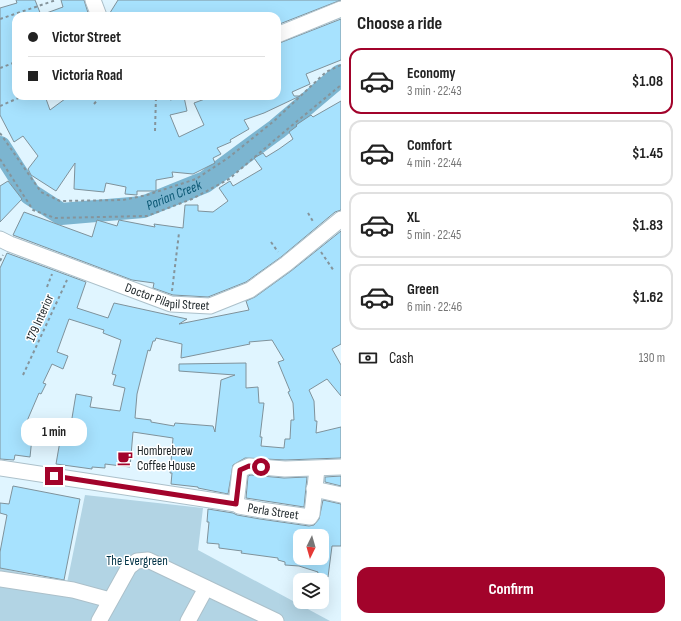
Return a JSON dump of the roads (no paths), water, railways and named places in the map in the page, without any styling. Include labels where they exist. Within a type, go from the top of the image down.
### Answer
[{"type":"street","points":[[93,0],[98,12]]},
{"type":"street","points":[[281,33],[341,9]]},
{"type":"street","name":"Doctor Pilapil Street","points":[[0,239],[72,268],[171,304],[210,306],[250,290],[341,219]]},
{"type":"street","points":[[0,468],[236,504],[240,470],[249,466],[285,469],[341,468]]},
{"type":"street","name":"Perla Street","points":[[236,504],[239,506],[261,510],[310,517],[312,514],[317,469]]},
{"type":"street","points":[[314,489],[341,495]]},
{"type":"street","points":[[98,621],[129,567],[137,561],[143,560],[148,560],[276,621]]},
{"type":"street","points":[[0,579],[73,590],[110,600]]},
{"type":"street","points":[[188,621],[206,588]]},
{"type":"waterway","name":"Parian Creek","points":[[0,147],[30,194],[61,214],[143,207],[205,182],[277,129],[341,75]]},
{"type":"place","name":"Hombrebrew Coffee House","points":[[125,458]]},
{"type":"park label","name":"The Evergreen","points":[[137,561]]}]
